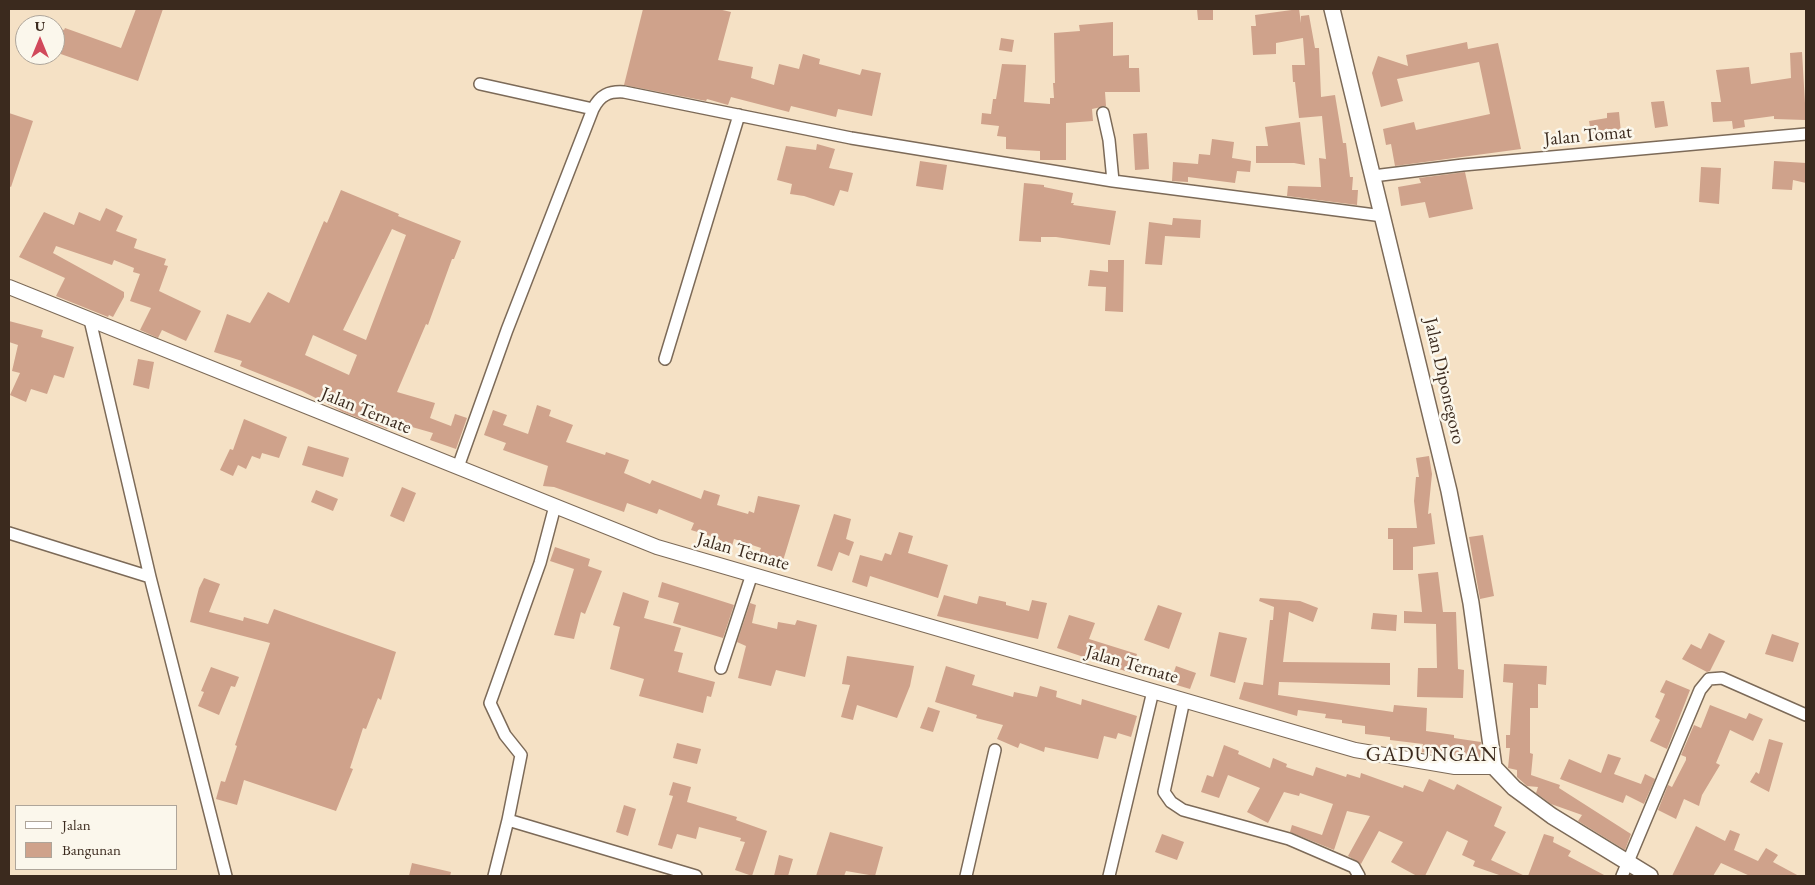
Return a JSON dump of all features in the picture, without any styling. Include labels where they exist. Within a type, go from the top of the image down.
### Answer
[{"type":"main road","name":"Jalan Diponegoro","points":[[1332,9],[1383,216],[1456,528],[1471,603],[1494,767]]},
{"type":"main road","points":[[1494,767],[1514,788],[1625,870],[1650,876]]},
{"type":"street","points":[[480,84],[593,109]]},
{"type":"street","points":[[458,467],[507,330],[593,109],[605,94],[617,92],[851,138],[1113,181],[1383,216]]},
{"type":"street","points":[[1103,113],[1109,140],[1113,181]]},
{"type":"street","points":[[665,358],[738,115]]},
{"type":"street","name":"Jalan Tomat","points":[[1373,176],[1463,165],[1806,134]]},
{"type":"street","name":"Jalan Ternate","points":[[9,287],[657,547],[1356,750],[1455,767],[1494,767]]},
{"type":"street","points":[[90,320],[150,577],[226,876]]},
{"type":"street","points":[[494,876],[522,756],[506,735],[490,703],[540,563],[555,506]]},
{"type":"street","points":[[9,533],[150,577]]},
{"type":"street","points":[[721,668],[752,574]]},
{"type":"street","points":[[1625,870],[1700,690],[1709,679],[1722,678],[1806,715]]},
{"type":"street","points":[[1109,876],[1152,691]]},
{"type":"street","points":[[1184,700],[1164,792],[1171,802],[1183,810],[1289,839],[1318,850],[1354,867],[1359,876]]},
{"type":"street","points":[[966,876],[995,750]]},
{"type":"street","points":[[508,820],[696,876]]},
{"type":"building","points":[[136,9],[163,9],[138,81],[65,55],[65,28],[121,48]]},
{"type":"building","points":[[643,9],[718,9],[731,12],[718,60],[753,67],[751,78],[774,85],[779,64],[799,69],[803,54],[820,59],[819,64],[860,75],[862,69],[881,73],[872,116],[838,109],[836,117],[791,106],[789,112],[731,97],[728,105],[707,99],[706,101],[624,85]]},
{"type":"building","points":[[1197,9],[1213,9],[1213,20],[1198,20]]},
{"type":"building","points":[[1299,9],[1301,23],[1301,16],[1309,15],[1315,48],[1319,48],[1321,97],[1335,95],[1343,143],[1346,143],[1350,177],[1353,177],[1352,190],[1358,190],[1357,205],[1287,196],[1288,186],[1321,187],[1319,158],[1326,159],[1322,116],[1299,118],[1292,65],[1305,65],[1303,38],[1276,43],[1276,54],[1253,55],[1251,26],[1256,26],[1255,15]]},
{"type":"building","points":[[1113,22],[1113,56],[1129,55],[1129,68],[1139,68],[1140,92],[1105,92],[1106,106],[1092,109],[1093,121],[1066,123],[1066,160],[1040,160],[1040,151],[1006,149],[1006,137],[997,136],[999,126],[981,124],[982,113],[991,114],[993,99],[996,99],[1002,64],[1026,65],[1024,102],[1050,104],[1050,98],[1054,98],[1053,83],[1055,83],[1054,33],[1080,31],[1079,25]]},
{"type":"building","points":[[1001,38],[1014,40],[1012,52],[999,50]]},
{"type":"building","points":[[1467,42],[1468,49],[1498,43],[1521,149],[1395,166],[1391,144],[1386,145],[1383,129],[1414,122],[1416,130],[1490,114],[1479,62],[1397,79],[1403,101],[1381,107],[1372,73],[1378,56],[1408,66],[1406,55]]},
{"type":"building","points":[[1802,52],[1806,120],[1774,119],[1774,116],[1744,120],[1745,127],[1733,129],[1732,121],[1713,122],[1711,102],[1721,102],[1716,70],[1749,67],[1751,84],[1791,78],[1790,53]]},
{"type":"building","points":[[1664,101],[1668,126],[1655,128],[1651,102]]},
{"type":"building","points":[[1619,112],[1621,133],[1592,139],[1589,121],[1607,118],[1607,113]]},
{"type":"building","points":[[9,113],[33,121],[11,187],[9,186]]},
{"type":"building","points":[[1300,122],[1305,165],[1294,163],[1256,163],[1256,146],[1268,146],[1265,127]]},
{"type":"building","points":[[1147,133],[1149,169],[1135,170],[1133,134]]},
{"type":"building","points":[[1212,139],[1234,142],[1232,158],[1251,161],[1250,172],[1237,171],[1235,183],[1188,177],[1188,182],[1172,181],[1173,162],[1198,164],[1199,154],[1210,155]]},
{"type":"building","points":[[817,144],[835,149],[829,168],[853,173],[848,192],[840,190],[834,206],[804,196],[790,194],[792,184],[777,180],[786,146],[816,150]]},
{"type":"building","points":[[920,161],[947,165],[943,190],[916,186]]},
{"type":"building","points":[[1774,161],[1806,163],[1806,183],[1793,180],[1792,190],[1772,189]]},
{"type":"building","points":[[1701,167],[1721,168],[1719,204],[1699,202]]},
{"type":"building","points":[[1465,172],[1473,209],[1429,218],[1425,202],[1401,206],[1398,187],[1421,183],[1419,178]]},
{"type":"building","points":[[1024,183],[1044,185],[1044,187],[1073,193],[1071,203],[1074,203],[1073,205],[1116,211],[1110,245],[1056,237],[1041,237],[1041,242],[1019,241]]},
{"type":"building","points":[[341,190],[399,214],[398,216],[461,241],[454,259],[452,259],[428,325],[426,324],[397,392],[435,403],[430,418],[451,426],[455,414],[467,418],[456,449],[430,440],[433,433],[391,421],[387,429],[343,412],[302,391],[240,366],[242,361],[214,352],[227,314],[250,323],[268,292],[289,303],[324,221],[327,223]],"holes":[[[392,229],[406,235],[366,340],[343,330]],[[313,335],[357,355],[349,375],[305,355]]]},
{"type":"building","points":[[106,208],[123,216],[116,231],[137,239],[134,248],[166,259],[164,265],[168,266],[159,291],[201,311],[186,341],[162,330],[158,338],[140,330],[151,308],[130,301],[140,274],[133,272],[134,268],[114,260],[112,265],[56,246],[53,253],[124,292],[124,297],[113,317],[109,315],[108,317],[56,296],[65,278],[19,257],[44,212],[74,225],[79,212],[100,221]]},
{"type":"building","points":[[1173,218],[1201,220],[1200,238],[1165,236],[1162,265],[1145,264],[1149,222],[1172,225]]},
{"type":"building","points":[[1108,260],[1124,260],[1123,312],[1105,311],[1106,287],[1088,286],[1090,270],[1108,272]]},
{"type":"building","points":[[9,321],[43,330],[41,337],[74,347],[64,378],[54,375],[47,394],[31,389],[26,402],[10,395],[20,373],[12,371],[18,345],[9,342]]},
{"type":"building","points":[[138,359],[154,362],[149,389],[133,385]]},
{"type":"building","points":[[537,405],[551,410],[549,416],[573,425],[566,442],[605,455],[606,452],[629,460],[624,473],[650,484],[652,480],[701,499],[704,490],[720,495],[717,505],[748,514],[749,511],[754,513],[758,496],[800,505],[782,564],[758,555],[761,548],[734,539],[732,546],[719,542],[720,539],[691,530],[694,523],[659,509],[657,514],[627,503],[624,512],[554,487],[543,486],[548,466],[503,450],[506,443],[484,435],[493,410],[507,415],[503,425],[528,434]]},
{"type":"building","points":[[244,419],[287,437],[279,458],[262,453],[260,459],[252,456],[246,469],[238,465],[233,476],[220,470],[230,449],[233,450]]},
{"type":"building","points":[[308,446],[349,458],[343,477],[302,465]]},
{"type":"building","points":[[1429,456],[1432,474],[1428,514],[1431,513],[1435,544],[1413,547],[1413,570],[1393,570],[1393,539],[1388,539],[1388,528],[1417,528],[1414,501],[1416,477],[1419,477],[1416,458]]},
{"type":"building","points":[[402,487],[416,493],[404,522],[390,516]]},
{"type":"building","points":[[316,490],[338,499],[333,511],[311,502]]},
{"type":"building","points":[[834,514],[851,519],[846,539],[854,542],[849,556],[839,552],[832,571],[817,566]]},
{"type":"building","points":[[899,532],[913,536],[908,553],[948,565],[938,598],[870,576],[867,587],[852,582],[860,555],[882,561],[885,553],[891,555]]},
{"type":"building","points":[[1483,535],[1494,596],[1480,599],[1469,537]]},
{"type":"building","points":[[555,547],[590,559],[588,566],[602,571],[585,614],[581,612],[574,639],[554,635],[574,569],[550,561]]},
{"type":"building","points":[[1438,572],[1443,612],[1456,612],[1458,669],[1464,670],[1463,698],[1417,697],[1418,668],[1437,668],[1436,624],[1404,623],[1404,611],[1422,612],[1418,574]]},
{"type":"building","points":[[204,578],[220,584],[209,612],[243,621],[244,617],[268,624],[274,609],[396,652],[381,700],[378,698],[366,729],[363,728],[350,768],[353,769],[336,811],[244,780],[237,805],[216,799],[221,781],[225,782],[237,746],[235,745],[270,643],[190,622],[199,588]]},
{"type":"building","points":[[662,582],[734,605],[723,638],[673,623],[679,603],[658,597]]},
{"type":"building","points":[[623,592],[649,601],[644,618],[681,628],[674,651],[683,653],[678,672],[715,682],[711,697],[707,696],[703,713],[639,696],[644,679],[610,669],[620,627],[613,625]]},
{"type":"building","points":[[944,595],[977,604],[979,596],[1006,602],[1006,605],[1029,611],[1032,600],[1047,603],[1038,639],[937,616]]},
{"type":"building","points":[[1260,598],[1300,601],[1318,608],[1313,622],[1289,612],[1283,662],[1390,663],[1390,685],[1279,682],[1278,695],[1393,712],[1394,705],[1427,708],[1426,731],[1454,735],[1454,738],[1481,742],[1480,758],[1422,752],[1423,744],[1390,740],[1390,737],[1365,734],[1365,726],[1342,723],[1342,720],[1325,718],[1326,714],[1298,710],[1297,716],[1239,699],[1244,682],[1263,685],[1270,620],[1273,620],[1274,607],[1259,601]]},
{"type":"building","points":[[750,603],[756,605],[752,623],[777,629],[778,622],[795,625],[797,620],[817,625],[805,677],[776,670],[771,686],[738,678],[746,646],[737,642]]},
{"type":"building","points":[[1158,605],[1182,613],[1169,649],[1144,640]]},
{"type":"building","points":[[1373,613],[1397,615],[1396,631],[1371,629]]},
{"type":"building","points":[[1069,615],[1095,623],[1089,639],[1137,654],[1131,673],[1057,648]]},
{"type":"building","points":[[1219,632],[1247,638],[1235,683],[1210,676]]},
{"type":"building","points":[[1709,633],[1725,641],[1710,671],[1707,672],[1682,659],[1691,644],[1701,649]]},
{"type":"building","points":[[1772,634],[1799,643],[1793,662],[1765,654]]},
{"type":"building","points":[[847,656],[914,666],[910,686],[897,718],[857,705],[853,720],[841,717],[850,685],[842,684]]},
{"type":"building","points":[[1504,664],[1547,666],[1546,685],[1538,684],[1538,708],[1530,708],[1530,753],[1533,754],[1531,775],[1560,785],[1559,788],[1631,834],[1625,850],[1578,821],[1582,815],[1551,804],[1536,793],[1538,787],[1527,786],[1517,777],[1517,770],[1508,768],[1510,748],[1506,748],[1506,735],[1510,735],[1513,683],[1503,682]]},
{"type":"building","points":[[946,666],[975,675],[972,685],[1013,697],[1014,692],[1037,697],[1040,686],[1057,691],[1056,697],[1081,705],[1082,699],[1137,716],[1131,737],[1118,733],[1116,739],[1104,736],[1098,759],[1045,747],[1044,752],[1020,743],[1018,748],[997,739],[1003,725],[976,718],[977,715],[935,702]]},
{"type":"building","points":[[1176,666],[1196,673],[1190,689],[1170,683]]},
{"type":"building","points":[[211,667],[239,677],[235,687],[231,686],[219,715],[198,706],[204,692],[201,691]]},
{"type":"building","points":[[1666,680],[1690,690],[1667,749],[1650,741],[1660,720],[1655,717],[1665,694],[1660,692]]},
{"type":"building","points":[[1710,705],[1746,719],[1749,713],[1763,719],[1753,741],[1730,730],[1716,763],[1720,765],[1702,795],[1699,806],[1684,799],[1676,819],[1658,810],[1668,785],[1672,787],[1686,760],[1686,757],[1681,755],[1694,725],[1701,728]]},
{"type":"building","points":[[928,707],[940,711],[933,732],[920,728]]},
{"type":"building","points":[[1769,739],[1783,743],[1769,792],[1750,782],[1756,772],[1759,774]]},
{"type":"building","points":[[677,743],[701,749],[697,764],[673,758]]},
{"type":"building","points":[[1224,745],[1239,751],[1238,754],[1270,768],[1273,758],[1287,764],[1286,767],[1313,776],[1316,767],[1346,777],[1347,774],[1360,778],[1361,773],[1403,788],[1404,785],[1423,792],[1429,779],[1454,790],[1457,784],[1502,807],[1494,826],[1506,832],[1491,860],[1525,876],[1502,876],[1473,866],[1475,861],[1462,855],[1468,841],[1447,831],[1425,876],[1417,876],[1391,862],[1403,842],[1379,831],[1361,864],[1348,856],[1370,816],[1347,811],[1334,850],[1290,832],[1292,825],[1322,835],[1333,804],[1300,793],[1299,796],[1284,792],[1268,823],[1247,812],[1260,788],[1228,775],[1219,798],[1201,792],[1207,775],[1213,777]]},
{"type":"building","points":[[1608,754],[1621,758],[1614,774],[1641,784],[1645,774],[1655,779],[1644,804],[1626,795],[1623,803],[1560,779],[1569,759],[1601,773]]},
{"type":"building","points":[[673,782],[691,787],[687,802],[737,817],[736,820],[767,831],[752,876],[735,870],[745,842],[740,841],[741,838],[699,827],[696,839],[677,834],[672,849],[658,845],[673,796],[669,795]]},
{"type":"building","points":[[624,805],[636,809],[628,836],[616,832]]},
{"type":"building","points":[[1696,826],[1725,841],[1730,830],[1740,834],[1734,850],[1758,861],[1766,848],[1778,855],[1773,862],[1799,876],[1750,876],[1721,863],[1713,876],[1672,876]]},
{"type":"building","points":[[830,832],[883,847],[875,876],[846,871],[844,876],[816,876]]},
{"type":"building","points":[[1162,834],[1184,842],[1177,860],[1155,852]]},
{"type":"building","points":[[1544,834],[1554,837],[1553,842],[1571,851],[1568,856],[1606,876],[1528,876]]},
{"type":"building","points":[[779,855],[793,859],[788,876],[774,876]]},
{"type":"building","points":[[412,863],[451,872],[450,876],[409,876]]},
{"type":"district","name":"GADUNGAN","points":[[1432,755]]}]
